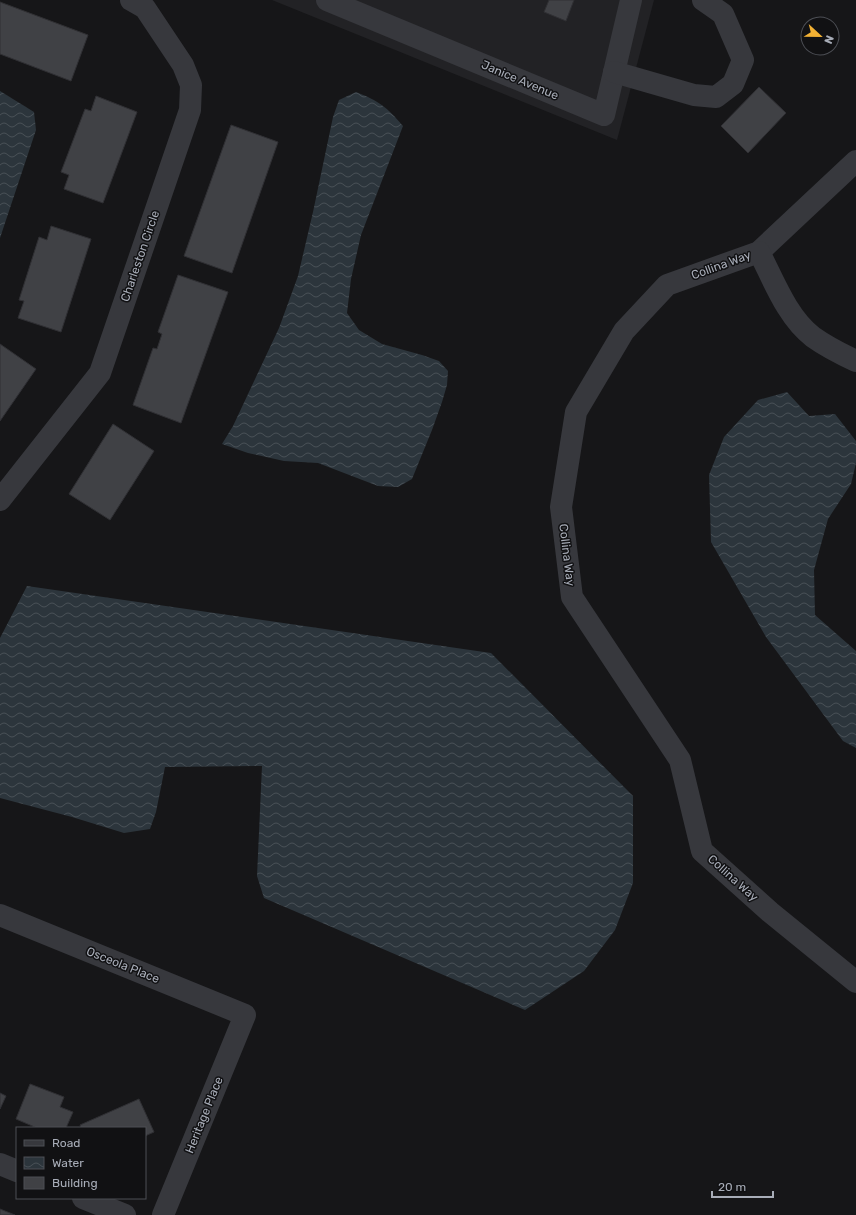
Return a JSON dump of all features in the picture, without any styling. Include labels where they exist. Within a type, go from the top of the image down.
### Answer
[{"type":"street","name":"Charleston Circle","points":[[0,500],[100,373],[190,110],[191,85],[183,65],[145,8],[131,0]]},
{"type":"street","name":"Janice Avenue","points":[[327,0],[604,115],[631,0]]},
{"type":"street","points":[[614,72],[694,95],[716,98],[733,84],[743,60],[723,14],[703,0]]},
{"type":"street","name":"Collina Way","points":[[856,161],[760,252],[666,285],[624,331],[576,412],[561,507],[572,597],[680,760],[702,851],[770,912],[856,982]]},
{"type":"street","points":[[760,252],[780,295],[795,317],[812,336],[833,350],[856,361]]},
{"type":"street","name":"Osceola Place","points":[[0,915],[245,1015]]},
{"type":"street","name":"Heritage Place","points":[[163,1215],[245,1015]]},
{"type":"street","points":[[0,1164],[16,1171]]},
{"type":"street","points":[[85,1199],[125,1215]]},
{"type":"shaded area","points":[[272,0],[654,0],[617,140]]},
{"type":"water","points":[[0,91],[34,112],[36,130],[0,238]]},
{"type":"water","points":[[356,92],[371,98],[382,105],[403,126],[361,235],[351,279],[347,313],[359,330],[382,344],[439,361],[448,371],[447,385],[442,402],[412,479],[398,487],[378,486],[318,463],[284,461],[248,453],[222,444],[233,426],[279,328],[298,276],[333,117],[339,100]]},
{"type":"water","points":[[787,392],[809,416],[835,414],[856,441],[856,463],[851,484],[828,519],[814,570],[815,615],[856,651],[856,748],[843,741],[766,637],[711,542],[709,475],[724,437],[758,400]]},
{"type":"water","points":[[27,586],[491,653],[633,796],[633,883],[615,930],[584,971],[525,1010],[264,898],[257,876],[262,766],[165,767],[156,812],[150,829],[124,833],[72,817],[0,798],[0,638]]},
{"type":"building","points":[[549,0],[574,0],[566,21],[544,12]]},
{"type":"building","points":[[0,2],[88,35],[71,81],[0,54]]},
{"type":"building","points":[[759,87],[786,113],[748,153],[721,126]]},
{"type":"building","points":[[96,96],[137,112],[103,203],[64,189],[69,175],[61,172],[85,109],[91,111]]},
{"type":"building","points":[[231,125],[278,142],[232,273],[184,256]]},
{"type":"building","points":[[51,226],[91,239],[61,332],[18,318],[24,301],[19,300],[39,237],[47,240]]},
{"type":"building","points":[[178,275],[228,292],[181,423],[133,405],[153,348],[157,349],[162,334],[158,332]]},
{"type":"building","points":[[0,344],[36,369],[0,421]]},
{"type":"building","points":[[113,424],[154,451],[110,520],[69,494]]},
{"type":"building","points":[[30,1084],[64,1097],[60,1107],[73,1112],[66,1127],[35,1127],[16,1119]]},
{"type":"building","points":[[0,1093],[6,1096],[0,1109]]},
{"type":"building","points":[[139,1099],[154,1132],[146,1136],[146,1127],[81,1127],[80,1125]]},
{"type":"building","points":[[0,1209],[15,1215],[0,1215]]}]
